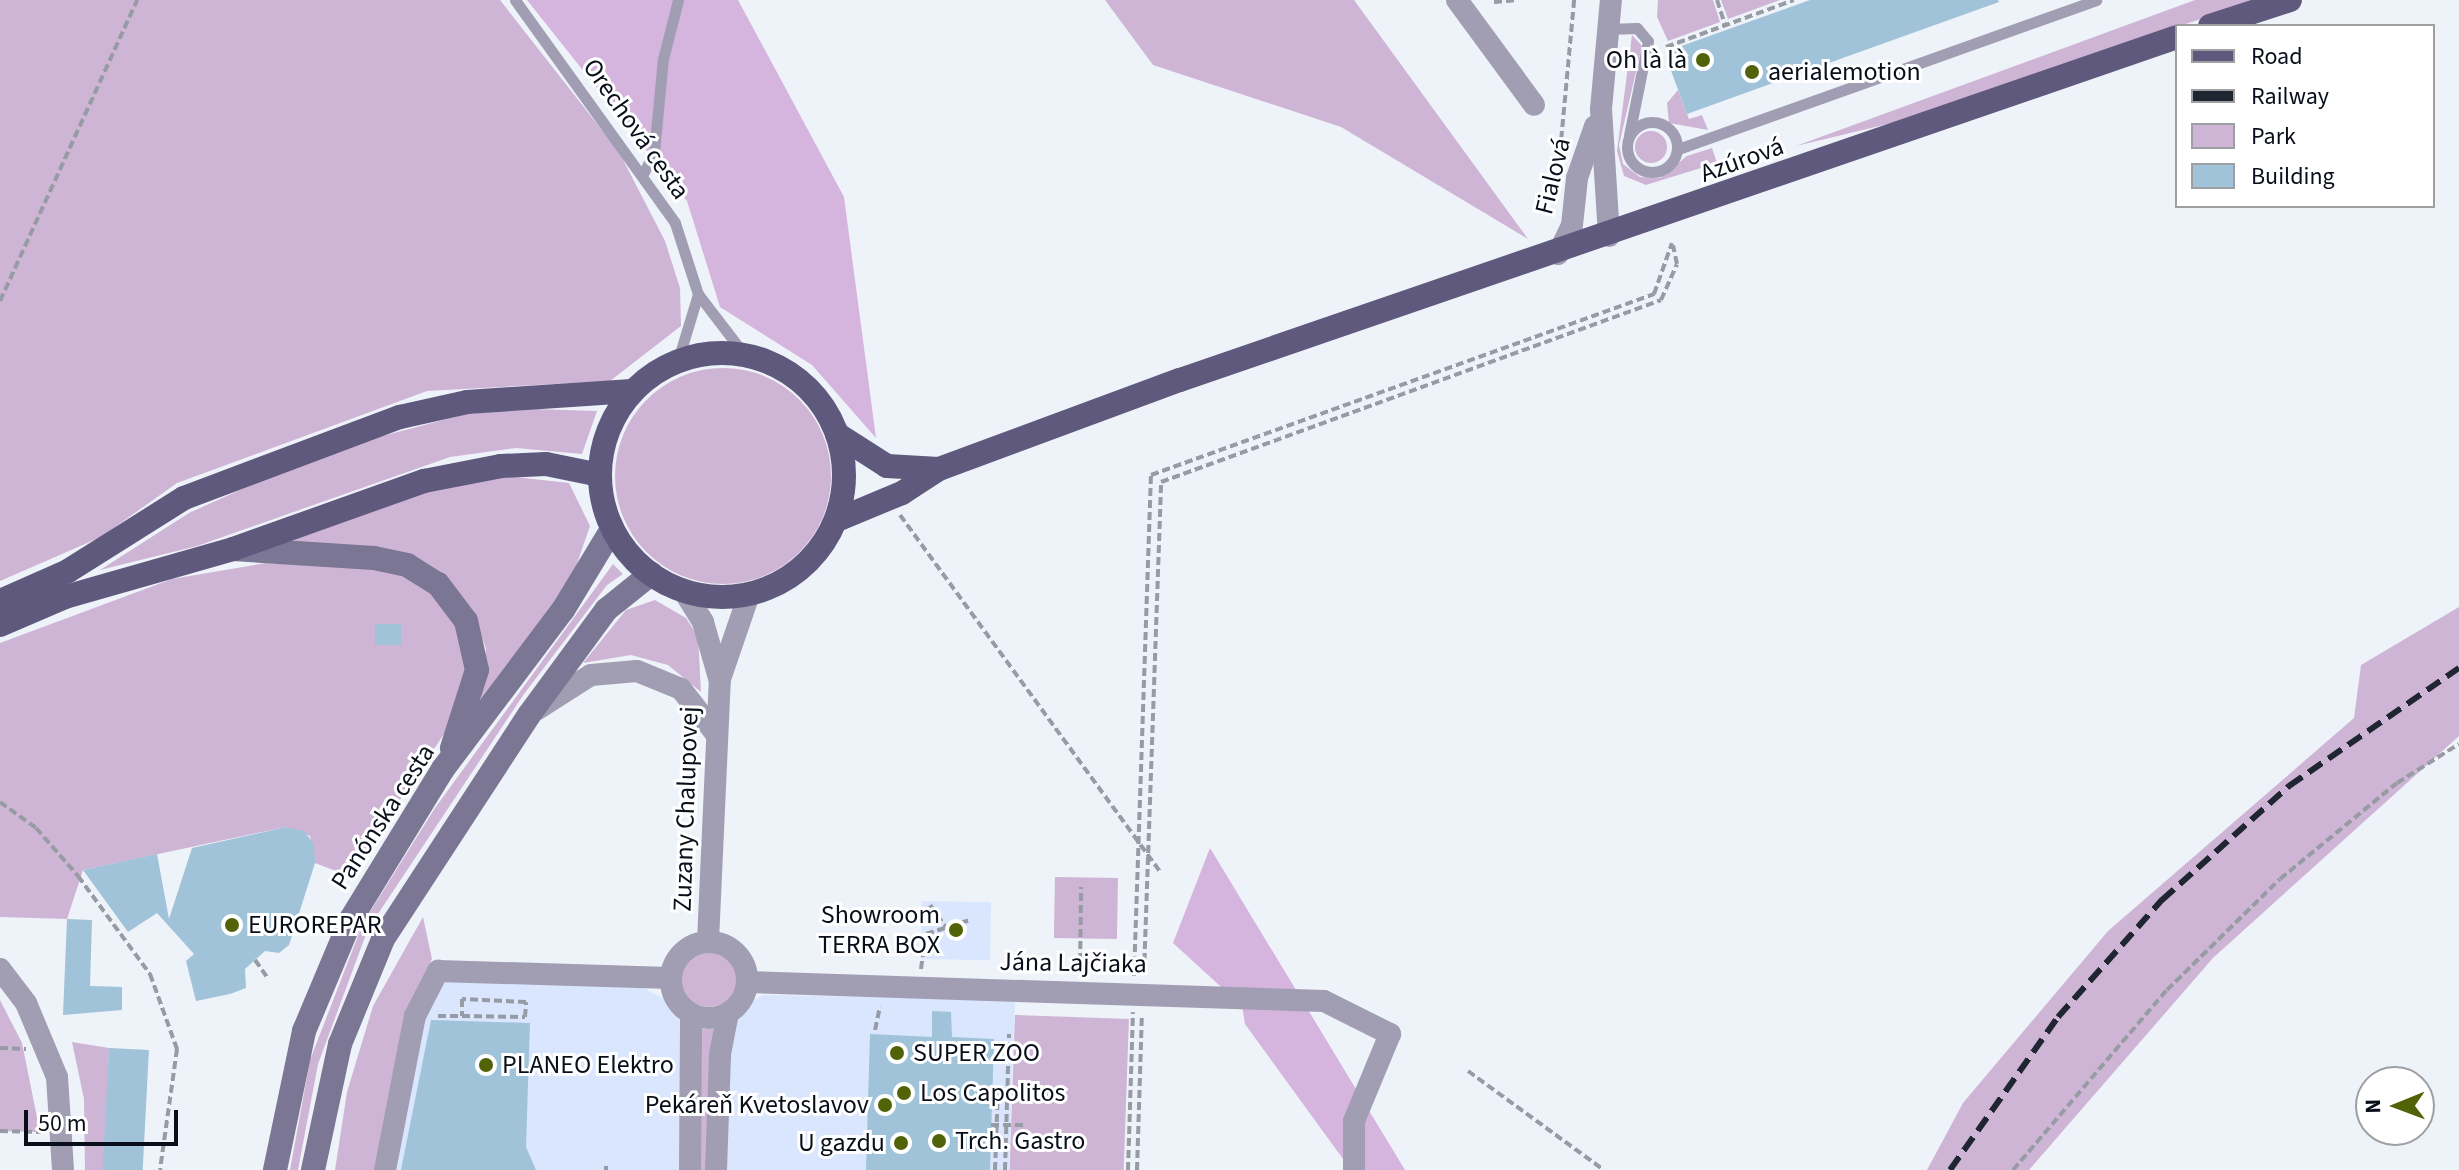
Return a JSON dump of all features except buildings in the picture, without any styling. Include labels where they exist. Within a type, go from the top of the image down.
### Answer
[{"type":"main road","points":[[2216,24],[2290,0]]},
{"type":"main road","name":"Azúrová","points":[[939,469],[2175,38]]},
{"type":"main road","points":[[837,434],[844,478],[837,520],[804,568],[748,597],[685,593],[651,574],[612,529],[600,475],[606,437],[632,391],[678,360],[744,354],[800,380],[837,434],[887,466],[939,469]]},
{"type":"main road","points":[[0,601],[68,571],[173,504],[222,482],[430,408],[632,391]]},
{"type":"main road","points":[[0,625],[65,597],[233,549],[462,472],[546,464],[600,475]]},
{"type":"main road","points":[[837,520],[889,499],[939,469]]},
{"type":"main road","name":"Panónska cesta","points":[[275,1170],[295,1059],[325,974],[380,865],[443,769],[563,610],[612,529]]},
{"type":"main road","points":[[233,549],[390,561],[423,572],[450,596],[466,621],[477,670],[443,769]]},
{"type":"main road","points":[[313,1170],[334,1066],[373,959],[529,715],[606,610],[651,574]]},
{"type":"street","points":[[1457,0],[1534,105]]},
{"type":"street","name":"Fialová","points":[[1609,236],[1601,109],[1611,0]]},
{"type":"street","name":"Fialová","points":[[1558,254],[1572,225],[1577,178],[1601,109]]},
{"type":"street","points":[[685,593],[703,622],[720,679]]},
{"type":"street","points":[[720,679],[748,597]]},
{"type":"street","points":[[529,715],[591,675],[637,671],[681,689],[717,735]]},
{"type":"street","name":"Zuzany Chalupovej","points":[[708,941],[720,679]]},
{"type":"street","name":"Zuzany Chalupovej","points":[[670,978],[686,949],[708,941],[741,957],[747,982]]},
{"type":"street","points":[[0,969],[26,1003],[57,1077],[63,1170]]},
{"type":"street","points":[[385,1170],[415,1016],[438,971],[670,978],[676,999],[691,1014],[690,1170]]},
{"type":"street","points":[[716,1170],[720,1054],[728,1013],[747,982]]},
{"type":"street","name":"Jána Lajčiaka","points":[[747,982],[1324,1001],[1390,1034],[1354,1121],[1354,1170]]},
{"type":"street","points":[[691,1014],[728,1013]]},
{"type":"lane","name":"Orechová cesta","points":[[515,0],[644,172],[675,223],[698,294],[744,354]]},
{"type":"lane","points":[[644,172],[654,152],[663,59],[678,0]]},
{"type":"lane","points":[[1608,29],[1637,28],[1648,41],[1629,137],[1629,156],[1649,172],[1667,168],[1678,149],[2096,0]]},
{"type":"lane","points":[[1629,137],[1640,125],[1655,122],[1670,129],[1678,149]]},
{"type":"lane","points":[[678,360],[698,294]]},
{"type":"path","points":[[0,301],[137,0]]},
{"type":"path","points":[[1494,2],[1518,0]]},
{"type":"path","points":[[1558,178],[1574,0]]},
{"type":"path","points":[[1717,0],[1725,24]]},
{"type":"path","points":[[1666,47],[1794,0]]},
{"type":"path","points":[[1128,1170],[1138,993],[1149,857],[1161,482],[1661,300],[1677,264],[1672,243],[1654,294],[1151,475],[1139,843],[1138,993],[1137,1170]]},
{"type":"path","points":[[889,499],[935,567],[1162,874]]},
{"type":"path","points":[[2013,1170],[2167,990],[2280,879],[2397,783],[2459,744]]},
{"type":"path","points":[[0,802],[36,828],[78,876],[150,974],[177,1049],[160,1170]]},
{"type":"path","points":[[1080,991],[1081,887]]},
{"type":"path","points":[[930,905],[955,940]]},
{"type":"path","points":[[921,959],[926,934],[970,920]]},
{"type":"path","points":[[255,960],[267,977]]},
{"type":"path","points":[[415,1016],[525,1017],[526,1002],[462,999],[462,1016]]},
{"type":"path","points":[[1005,1170],[1009,1034]]},
{"type":"path","points":[[24,1037],[33,1062]]},
{"type":"path","points":[[0,1048],[29,1050]]},
{"type":"path","points":[[1468,1071],[1604,1170]]},
{"type":"path","points":[[995,1170],[994,1125],[998,1089],[1007,1090]]},
{"type":"path","points":[[0,1131],[47,1133],[45,1117]]},
{"type":"path","points":[[994,1125],[1026,1125]]},
{"type":"shaded area","points":[[527,0],[738,0],[844,197],[876,438],[812,365],[720,307],[687,201]]},
{"type":"shaded area","points":[[1210,848],[1405,1170],[1351,1170],[1245,1024],[1242,1006],[1173,943]]},
{"type":"shaded area","name":"Showroom TERRA BOX","points":[[922,901],[991,902],[990,960],[921,959]]},
{"type":"shaded area","points":[[429,978],[643,988],[711,1023],[763,995],[1015,1000],[1009,1170],[389,1170]]},
{"type":"green space","points":[[0,0],[500,0],[619,152],[665,241],[680,288],[681,326],[610,381],[427,391],[177,483],[101,537],[0,581]]},
{"type":"green space","points":[[1105,0],[1354,0],[1528,239],[1341,127],[1153,65]]},
{"type":"green space","points":[[1658,0],[1713,0],[1720,22],[1668,41],[1657,17]]},
{"type":"green space","points":[[1721,0],[1780,0],[1728,19]]},
{"type":"green space","points":[[2195,0],[2257,0],[2186,24],[2175,24],[2175,28],[1892,123],[1796,146]]},
{"type":"green space","points":[[1632,35],[1642,46],[1619,145],[1623,164],[1640,177],[1660,178],[1687,156],[1712,148],[1717,163],[1646,185],[1624,176],[1617,151]]},
{"type":"green space","points":[[1678,90],[1689,119],[1702,115],[1708,130],[1669,123],[1667,103]]},
{"type":"green space","points":[[1651,131],[1662,136],[1667,147],[1662,158],[1651,163],[1640,158],[1635,147],[1640,136]]},
{"type":"green space","points":[[723,368],[764,376],[783,386],[799,400],[813,416],[823,435],[831,476],[823,517],[813,536],[799,552],[783,566],[764,576],[723,584],[682,576],[663,566],[647,552],[633,536],[623,517],[615,476],[623,435],[633,416],[647,400],[663,386],[682,376]]},
{"type":"green space","points":[[535,409],[597,411],[582,454],[516,448],[450,457],[197,546],[100,570],[189,513],[271,476],[371,439],[466,414]]},
{"type":"green space","points":[[505,476],[569,483],[590,526],[572,578],[480,704],[486,649],[474,615],[449,582],[276,543],[429,489]]},
{"type":"green space","points":[[266,563],[396,570],[425,584],[456,624],[466,667],[446,731],[349,876],[315,863],[310,836],[286,827],[83,870],[67,919],[0,917],[0,643],[172,579]]},
{"type":"green space","points":[[613,564],[623,574],[607,585],[524,694],[368,929],[318,1064],[298,1170],[290,1170],[310,1060],[363,923],[435,808]]},
{"type":"green space","points":[[655,600],[686,618],[698,636],[701,692],[668,665],[631,655],[583,663],[626,610]]},
{"type":"green space","points":[[2459,607],[2459,736],[2213,958],[2029,1170],[1927,1170],[1963,1103],[2108,931],[2354,718],[2361,665]]},
{"type":"green space","points":[[1055,877],[1118,878],[1117,939],[1054,938]]},
{"type":"green space","points":[[423,917],[432,959],[406,1014],[375,1170],[335,1170],[347,1092],[373,1006]]},
{"type":"green space","points":[[709,951],[729,959],[737,979],[729,999],[709,1007],[689,999],[681,979],[689,959]]},
{"type":"green space","points":[[0,1000],[22,1043],[40,1132],[0,1131]]},
{"type":"green space","points":[[1015,1015],[1129,1019],[1124,1170],[1010,1170]]},
{"type":"green space","points":[[699,1029],[716,1029],[708,1170],[696,1170]]},
{"type":"green space","points":[[72,1042],[109,1048],[105,1170],[85,1170],[84,1099]]},
{"type":"railway","points":[[1950,1170],[2058,1017],[2162,900],[2289,786],[2459,668]]},
{"type":"place","name":"Oh là là","points":[[1703,60]]},
{"type":"place","name":"aerialemotion","points":[[1752,72]]},
{"type":"place","name":"EUROREPAR","points":[[232,925]]},
{"type":"place","name":"Showroom TERRA BOX","points":[[956,930]]},
{"type":"place","name":"SUPER ZOO","points":[[897,1053]]},
{"type":"place","name":"PLANEO Elektro","points":[[486,1065]]},
{"type":"place","name":"Los Capolitos","points":[[904,1093]]},
{"type":"place","name":"Pekáreň Kvetoslavov","points":[[885,1105]]},
{"type":"place","name":"Trch. Gastro","points":[[939,1141]]},
{"type":"place","name":"U gazdu","points":[[901,1143]]}]
